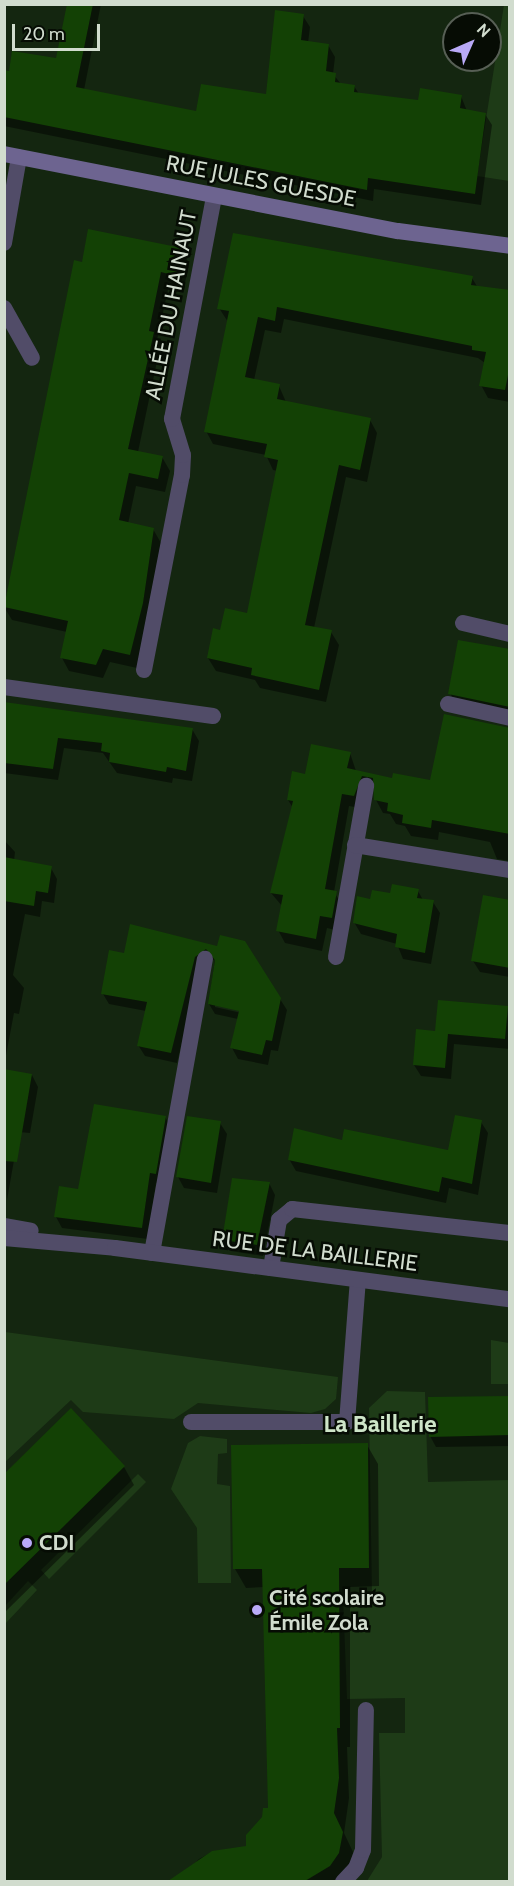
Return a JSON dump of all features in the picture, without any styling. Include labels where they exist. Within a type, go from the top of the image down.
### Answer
[{"type":"main road","name":"RUE JULES GUESDE","points":[[12,155],[398,231],[510,246]]},
{"type":"street","points":[[4,243],[12,155]]},
{"type":"street","name":"ALLÉE DU HAINAUT","points":[[144,670],[182,475],[183,455],[172,418],[214,196]]},
{"type":"street","points":[[4,308],[32,358]]},
{"type":"street","points":[[464,622],[510,634]]},
{"type":"street","points":[[4,687],[213,716]]},
{"type":"street","points":[[448,704],[510,718]]},
{"type":"street","points":[[336,957],[366,786]]},
{"type":"street","points":[[355,845],[510,870]]},
{"type":"street","points":[[152,1253],[205,959]]},
{"type":"street","points":[[271,1268],[279,1220],[292,1209],[510,1233]]},
{"type":"street","name":"RUE DE LA BAILLERIE","points":[[4,1226],[115,1248]]},
{"type":"street","name":"RUE DE LA BAILLERIE","points":[[4,1238],[115,1248],[510,1299]]},
{"type":"street","points":[[191,1422],[347,1422],[358,1280]]},
{"type":"street","points":[[343,1881],[356,1868],[363,1850],[366,1710]]},
{"type":"green space","points":[[504,5],[509,5],[509,181],[477,176],[493,72],[502,72]]},
{"type":"green space","points":[[5,1332],[338,1377],[336,1399],[325,1409],[311,1413],[198,1403],[174,1419],[83,1412],[71,1400],[5,1462]]},
{"type":"green space","points":[[491,1340],[509,1343],[509,1384],[491,1384]]},
{"type":"green space","points":[[387,1391],[425,1392],[428,1482],[509,1480],[509,1881],[367,1881],[382,1857],[379,1733],[405,1733],[405,1698],[347,1699],[343,1598],[372,1597],[369,1408]]},
{"type":"green space","points":[[200,1436],[227,1439],[227,1453],[218,1454],[217,1484],[230,1486],[231,1583],[198,1583],[197,1528],[171,1489],[188,1443]]},
{"type":"green space","points":[[138,1474],[146,1482],[49,1579],[41,1570]]},
{"type":"green space","points":[[28,1581],[37,1590],[5,1624],[5,1606]]},
{"type":"building","points":[[67,4],[93,4],[76,87],[196,111],[201,84],[266,94],[275,10],[304,14],[301,40],[329,44],[326,71],[336,73],[335,82],[355,85],[354,92],[418,100],[420,88],[462,95],[460,108],[486,113],[475,194],[368,178],[367,190],[4,117],[4,70],[9,71],[12,51],[56,58]]},
{"type":"building","points":[[88,229],[182,248],[176,276],[161,272],[149,331],[154,332],[128,449],[163,456],[158,479],[129,473],[119,520],[154,528],[143,603],[130,655],[103,649],[96,665],[60,658],[68,621],[4,607],[74,260],[82,262]]},
{"type":"building","points":[[233,233],[473,276],[471,285],[510,290],[510,365],[505,390],[479,386],[486,352],[472,350],[472,346],[277,307],[275,321],[258,317],[245,377],[280,384],[277,399],[371,418],[360,470],[339,465],[305,625],[332,630],[319,690],[251,675],[252,668],[207,658],[213,628],[220,630],[225,608],[247,613],[278,460],[264,457],[267,444],[204,432],[229,311],[217,309]]},
{"type":"building","points":[[458,640],[510,649],[510,707],[448,694]]},
{"type":"building","points":[[4,702],[193,728],[186,771],[167,767],[166,772],[109,762],[110,753],[101,751],[102,743],[58,738],[53,769],[4,763]]},
{"type":"building","points":[[444,714],[510,728],[510,834],[432,820],[431,828],[402,823],[403,815],[387,811],[388,803],[374,800],[373,778],[362,776],[354,796],[342,794],[325,889],[337,891],[332,918],[320,916],[316,939],[276,931],[283,895],[270,893],[293,801],[287,800],[292,771],[305,774],[311,744],[351,752],[347,768],[392,778],[393,773],[430,780]]},
{"type":"building","points":[[4,857],[52,866],[48,893],[36,891],[34,906],[4,901]]},
{"type":"building","points":[[392,884],[419,889],[417,898],[434,900],[425,953],[395,947],[397,934],[353,923],[357,896],[370,899],[372,890],[390,893]]},
{"type":"building","points":[[483,895],[510,900],[510,968],[471,961]]},
{"type":"building","points":[[130,924],[217,946],[220,935],[245,941],[281,998],[272,1041],[266,1040],[262,1055],[230,1048],[239,1011],[208,1004],[215,960],[206,949],[195,957],[171,1053],[137,1046],[147,1002],[101,994],[109,950],[124,953]]},
{"type":"building","points":[[438,1000],[508,1006],[505,1039],[448,1034],[445,1068],[413,1065],[416,1029],[435,1031]]},
{"type":"building","points":[[4,1069],[32,1074],[17,1162],[4,1161]]},
{"type":"building","points":[[94,1104],[166,1116],[156,1174],[150,1173],[142,1228],[54,1217],[59,1186],[78,1189]]},
{"type":"building","points":[[455,1115],[482,1120],[472,1184],[442,1177],[439,1192],[288,1160],[294,1128],[342,1140],[344,1129],[448,1150]]},
{"type":"building","points":[[187,1116],[221,1121],[211,1183],[176,1177]]},
{"type":"building","points":[[232,1178],[270,1182],[257,1245],[222,1240]]},
{"type":"building","points":[[510,1396],[510,1435],[429,1437],[428,1397]]},
{"type":"building","points":[[71,1408],[125,1466],[4,1585],[4,1474]]},
{"type":"building","points":[[368,1443],[369,1568],[339,1568],[340,1728],[337,1728],[339,1778],[334,1813],[343,1832],[339,1853],[330,1866],[305,1881],[168,1881],[212,1851],[246,1846],[246,1835],[262,1817],[263,1808],[268,1808],[262,1569],[233,1569],[231,1445]]},
{"type":"place","name":"CDI","points":[[27,1543]]},
{"type":"place","name":"Cité scolaire Émile Zola","points":[[257,1610]]},
{"type":"district","name":"La Baillerie","points":[[380,1424]]}]
